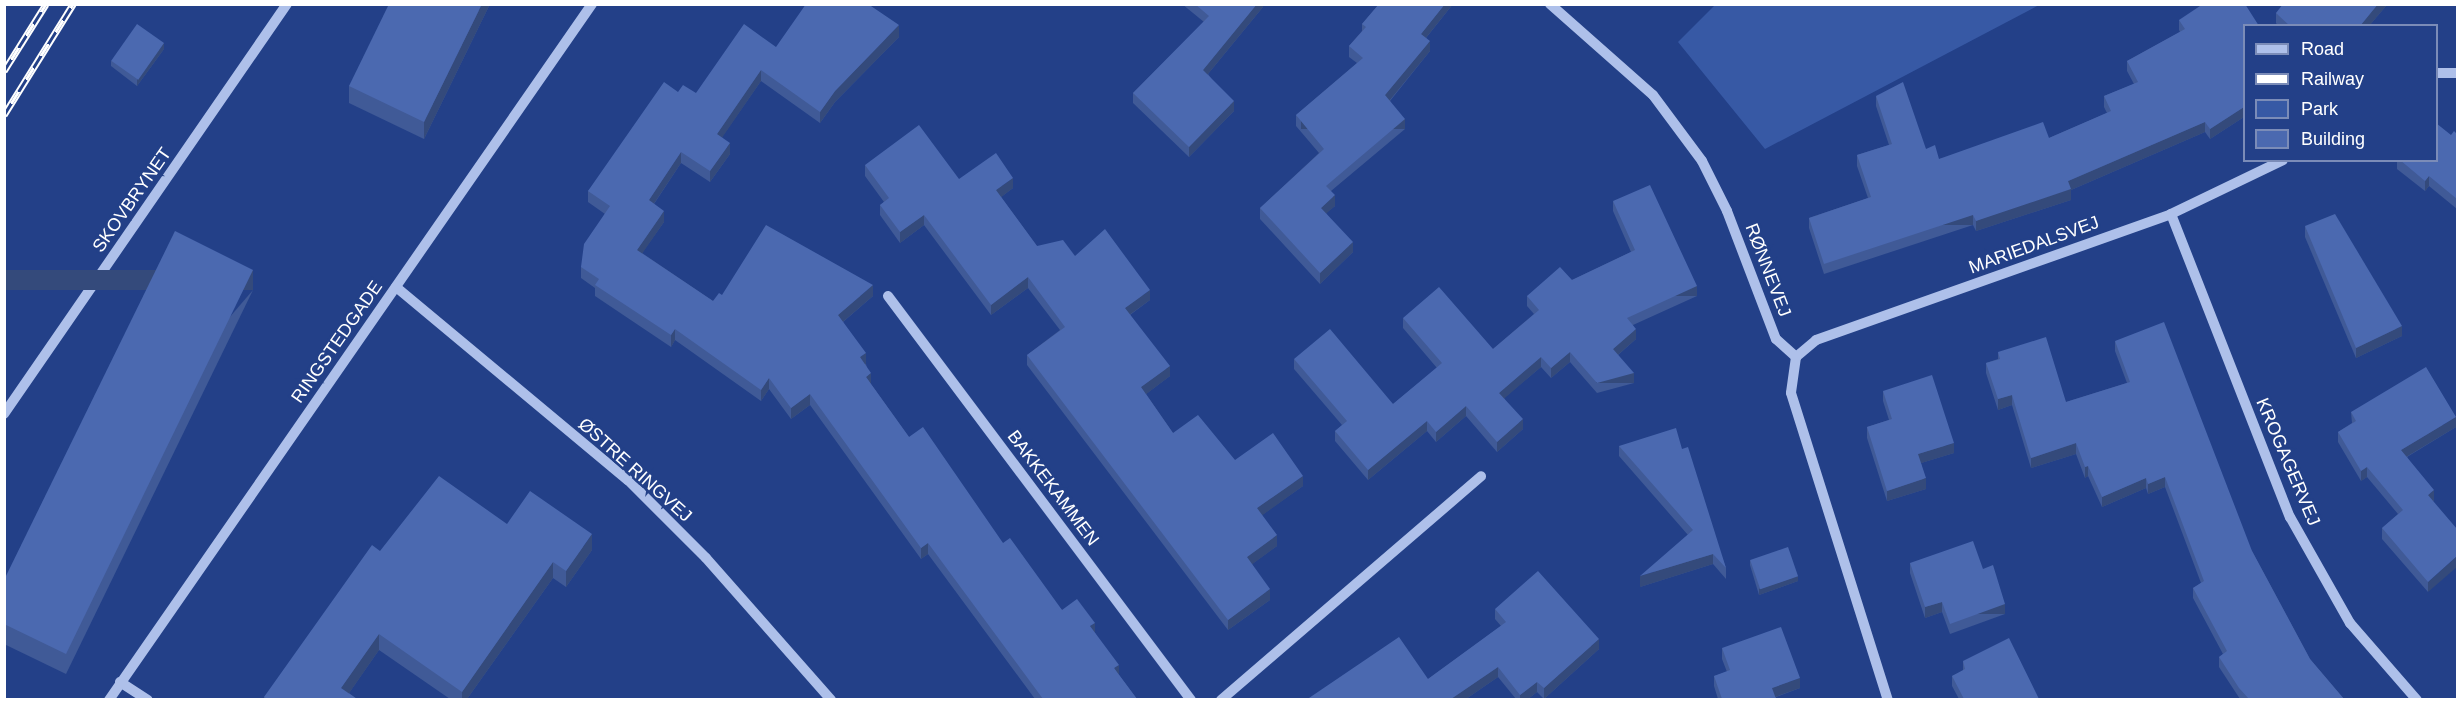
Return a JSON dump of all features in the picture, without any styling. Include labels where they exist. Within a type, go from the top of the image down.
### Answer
[{"type":"street","name":"SKOVBRYNET","points":[[4,414],[287,4]]},
{"type":"street","name":"RINGSTEDGADE","points":[[109,699],[592,4]]},
{"type":"street","name":"RØNNEVEJ","points":[[1550,4],[1653,95],[1702,161],[1727,211],[1776,339],[1796,357]]},
{"type":"street","points":[[2438,73],[2457,73]]},
{"type":"street","name":"MARIEDALSVEJ","points":[[1796,357],[1816,340],[2171,214],[2279,162]]},
{"type":"street","name":"KROGAGERVEJ","points":[[2171,214],[2290,517],[2350,623],[2417,699]]},
{"type":"street","name":"ØSTRE RINGVEJ","points":[[396,287],[628,480],[706,558],[831,699]]},
{"type":"street","name":"BAKKEKAMMEN","points":[[888,296],[1191,699]]},
{"type":"street","points":[[1796,357],[1791,393],[1888,699]]},
{"type":"street","points":[[1221,699],[1481,476]]},
{"type":"street","points":[[120,682],[148,699]]},
{"type":"green space","points":[[1715,5],[2039,5],[1765,149],[1678,42]]},
{"type":"building","points":[[389,4],[482,4],[424,122],[349,86]]},
{"type":"building","points":[[806,4],[868,4],[899,25],[835,91],[820,112],[761,70],[717,134],[730,143],[710,171],[681,152],[649,200],[664,211],[637,250],[713,301],[719,293],[722,295],[766,225],[873,285],[838,315],[866,353],[860,357],[871,373],[866,377],[909,437],[923,427],[1003,543],[1010,538],[1062,610],[1077,599],[1095,623],[1090,626],[1119,665],[1114,668],[1137,699],[1043,699],[928,543],[921,548],[810,394],[791,408],[769,378],[761,390],[675,329],[671,335],[595,285],[599,279],[581,267],[584,244],[610,206],[588,191],[664,82],[678,92],[683,85],[696,93],[744,24],[776,47]]},
{"type":"building","points":[[1195,4],[1257,4],[1203,70],[1234,101],[1189,147],[1133,93],[1209,16]]},
{"type":"building","points":[[1379,4],[1445,4],[1421,34],[1430,41],[1385,95],[1405,119],[1326,186],[1335,195],[1321,208],[1353,242],[1320,273],[1260,208],[1324,149],[1296,115],[1363,58],[1349,46],[1366,27],[1362,24]]},
{"type":"building","points":[[2203,4],[2245,4],[2258,24],[2243,24],[2243,108],[2210,129],[2205,122],[2068,181],[2071,189],[1976,221],[1973,215],[1824,264],[1809,218],[1871,197],[1857,155],[1892,144],[1876,96],[1903,82],[1926,149],[1935,145],[1939,159],[2043,122],[2049,138],[2111,111],[2104,96],[2138,82],[2127,61],[2185,29],[2179,20]]},
{"type":"building","points":[[2283,4],[2378,4],[2362,24],[2288,24],[2276,13]]},
{"type":"building","points":[[137,24],[164,43],[138,80],[111,61]]},
{"type":"building","points":[[919,125],[959,179],[996,153],[1013,178],[996,190],[1037,246],[1063,240],[1075,256],[1105,229],[1150,290],[1125,308],[1170,366],[1141,387],[1173,433],[1198,415],[1235,460],[1273,433],[1303,476],[1257,508],[1277,535],[1247,557],[1270,589],[1228,620],[1027,355],[1065,327],[1028,277],[991,305],[924,215],[900,232],[880,205],[889,198],[865,165]]},
{"type":"building","points":[[2438,125],[2451,135],[2454,131],[2457,134],[2457,199],[2429,176],[2425,181],[2402,162],[2438,162]]},
{"type":"building","points":[[1650,185],[1697,286],[1627,318],[1636,329],[1613,349],[1634,373],[1597,383],[1570,352],[1551,368],[1541,357],[1499,393],[1523,419],[1497,442],[1466,406],[1436,432],[1427,421],[1368,470],[1335,431],[1347,421],[1294,359],[1330,329],[1393,404],[1442,363],[1403,318],[1439,287],[1493,349],[1539,310],[1527,296],[1560,267],[1572,280],[1635,250],[1613,201]]},
{"type":"building","points":[[2335,214],[2402,326],[2356,348],[2305,226]]},
{"type":"building","points":[[175,231],[253,270],[66,654],[4,624],[4,580]]},
{"type":"building","points":[[2164,322],[2252,551],[2310,659],[2344,699],[2249,699],[2219,657],[2227,651],[2193,588],[2204,581],[2165,477],[2148,484],[2146,478],[2102,497],[2088,466],[2085,467],[2076,443],[2031,458],[2012,395],[1998,399],[1986,363],[2000,359],[1998,352],[2046,337],[2066,402],[2130,382],[2115,341]]},
{"type":"building","points":[[2426,367],[2456,417],[2401,450],[2434,490],[2428,495],[2457,529],[2457,556],[2428,582],[2382,528],[2403,510],[2367,467],[2361,471],[2338,432],[2356,421],[2351,412]]},
{"type":"building","points":[[1932,375],[1954,443],[1918,454],[1926,478],[1887,491],[1867,427],[1892,419],[1883,391]]},
{"type":"building","points":[[1676,428],[1682,449],[1688,447],[1726,568],[1713,554],[1640,576],[1693,530],[1619,446]]},
{"type":"building","points":[[439,476],[507,524],[530,491],[592,534],[566,571],[553,562],[462,692],[379,634],[341,688],[357,699],[267,699],[264,697],[372,545],[380,551]]},
{"type":"building","points":[[1973,541],[1983,569],[1993,565],[2005,604],[1950,624],[1942,602],[1925,607],[1910,563]]},
{"type":"building","points":[[1788,547],[1798,576],[1760,589],[1750,560]]},
{"type":"building","points":[[1538,571],[1599,639],[1544,688],[1537,682],[1520,695],[1498,667],[1451,699],[1309,698],[1399,637],[1428,679],[1506,622],[1495,609]]},
{"type":"building","points":[[1781,627],[1800,678],[1772,688],[1776,699],[1722,699],[1714,676],[1730,670],[1722,648]]},
{"type":"building","points":[[2009,638],[2039,699],[1964,699],[1952,676],[1965,669],[1963,661]]},
{"type":"railway","points":[[4,71],[46,4]]},
{"type":"railway","points":[[4,115],[73,4]]}]
